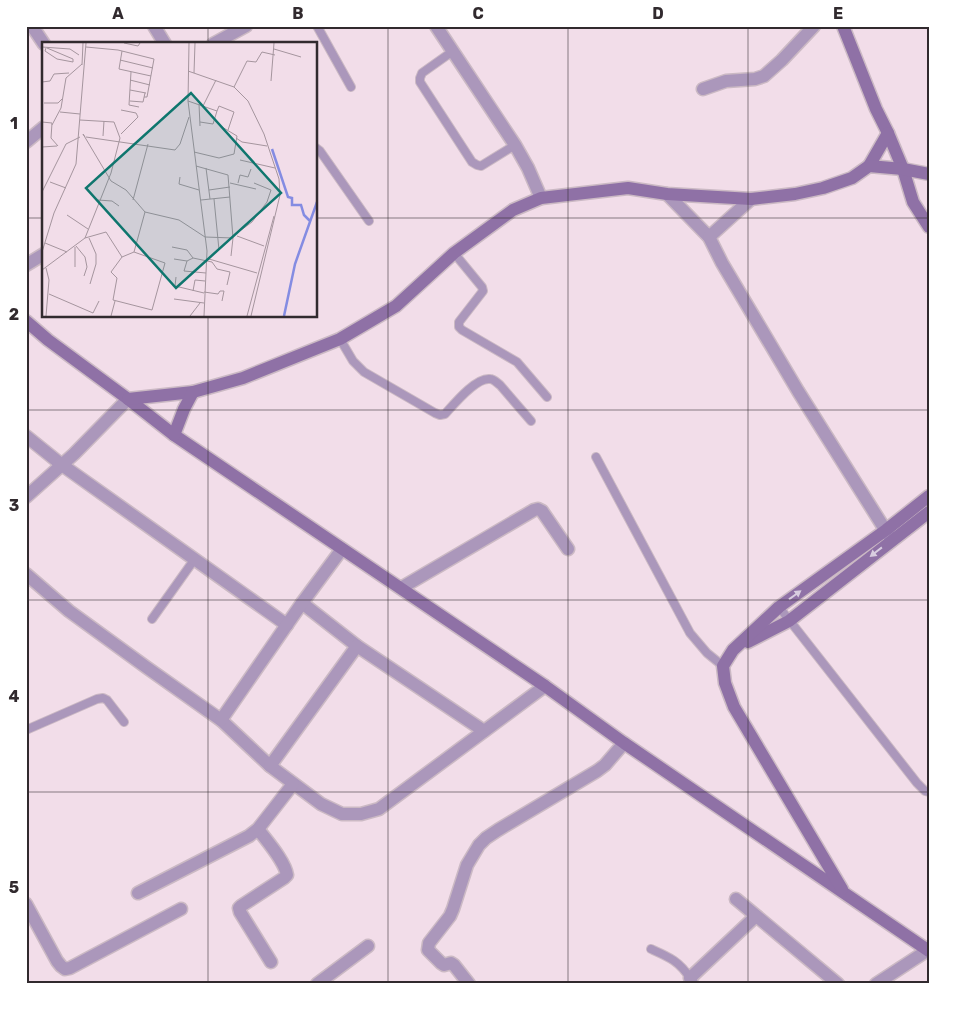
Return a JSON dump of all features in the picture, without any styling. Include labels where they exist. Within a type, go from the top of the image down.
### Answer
[{"type":"street","points":[[32,26],[43,42]]},
{"type":"street","points":[[154,26],[164,42]]},
{"type":"street","points":[[216,42],[246,26]]},
{"type":"street","points":[[436,26],[515,145],[528,168],[541,198]]},
{"type":"street","points":[[703,89],[726,81],[755,79],[764,76],[814,26]]},
{"type":"street","points":[[843,26],[876,109],[903,169],[913,202],[929,227]]},
{"type":"street","points":[[26,142],[42,129]]},
{"type":"street","points":[[26,497],[74,454],[128,399],[193,392],[243,378],[340,339],[396,306],[454,253],[513,210],[541,198],[628,188],[666,194],[751,199],[795,194],[824,188],[852,178],[868,166],[888,133]]},
{"type":"street","points":[[868,166],[903,169],[929,174]]},
{"type":"street","points":[[666,194],[709,237],[722,263],[798,391],[889,535]]},
{"type":"street","points":[[709,237],[751,199]]},
{"type":"street","points":[[26,265],[42,255]]},
{"type":"street","points":[[26,322],[174,435],[545,686],[624,743],[928,951],[876,984]]},
{"type":"street","points":[[174,435],[193,392]]},
{"type":"street","points":[[26,436],[62,465],[287,625]]},
{"type":"street","points":[[733,650],[789,621],[889,535],[929,496]]},
{"type":"street","points":[[400,588],[534,510],[542,511],[568,549]]},
{"type":"street","points":[[844,892],[734,707],[724,683],[723,666],[733,650],[779,607],[889,535],[929,512]]},
{"type":"street","points":[[221,720],[342,549]]},
{"type":"street","points":[[26,574],[69,612],[221,720],[270,766],[293,784],[321,804],[342,814],[361,814],[379,809],[545,686]]},
{"type":"street","points":[[302,603],[357,646],[484,731]]},
{"type":"street","points":[[270,766],[357,646]]},
{"type":"street","points":[[469,984],[454,965],[451,963],[444,965],[441,963],[428,950],[427,946],[450,916],[467,864],[473,854],[479,845],[498,830],[597,771],[605,765],[624,743]]},
{"type":"street","points":[[138,893],[249,836],[258,829],[293,784]]},
{"type":"street","points":[[258,829],[283,863],[287,874],[284,878],[239,908],[271,962]]},
{"type":"street","points":[[736,899],[838,984]]},
{"type":"street","points":[[26,904],[57,961],[66,969],[181,909]]},
{"type":"street","points":[[691,981],[756,916]]},
{"type":"street","points":[[317,984],[368,946]]},
{"type":"lane","points":[[317,26],[351,87]]},
{"type":"lane","points":[[453,51],[422,73],[420,82],[472,162],[481,166],[515,145]]},
{"type":"lane","points":[[318,150],[369,221]]},
{"type":"lane","points":[[454,253],[482,287],[483,292],[459,322],[459,327],[518,362],[547,397]]},
{"type":"lane","points":[[340,339],[354,362],[364,372],[435,413],[445,414],[476,384],[489,378],[500,385],[531,421]]},
{"type":"lane","points":[[596,457],[690,633],[707,653],[723,666]]},
{"type":"lane","points":[[152,619],[194,560]]},
{"type":"lane","points":[[779,607],[917,784],[925,792],[929,792]]},
{"type":"lane","points":[[26,730],[103,698],[107,700],[124,722]]},
{"type":"lane","points":[[651,949],[678,962],[691,981]]}]
